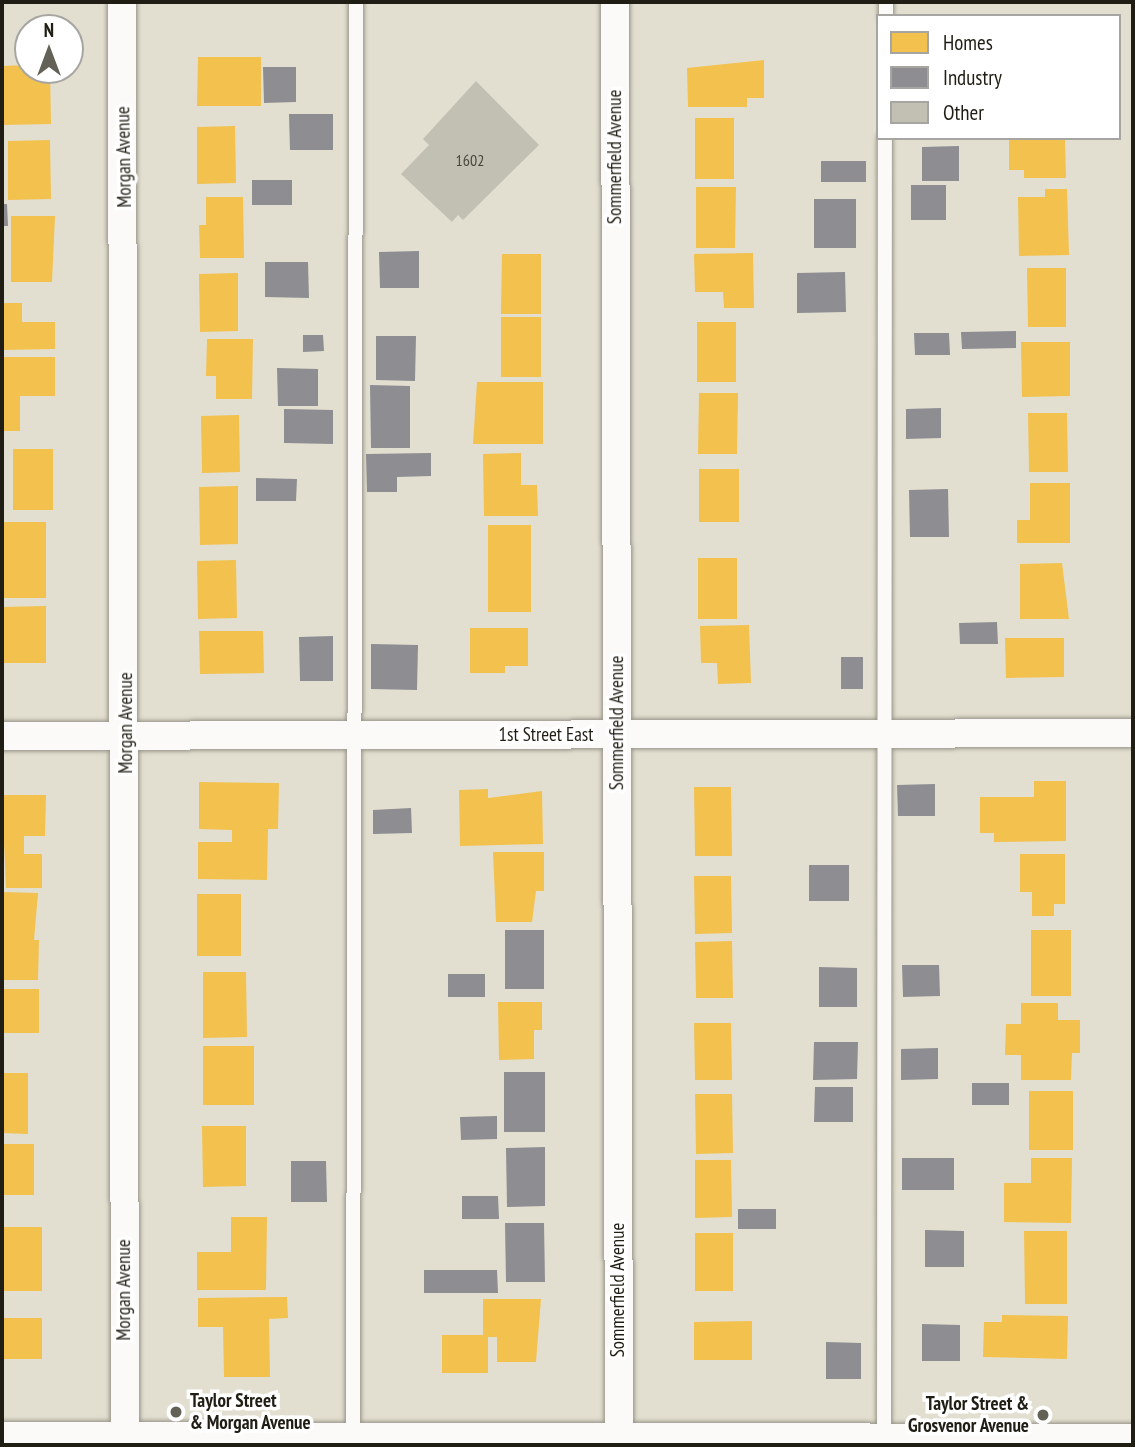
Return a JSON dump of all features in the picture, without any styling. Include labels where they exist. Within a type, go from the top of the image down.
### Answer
[{"type":"main road","points":[[2,1441],[125,1444],[1133,1443]]},
{"type":"street","name":"Morgan Avenue","points":[[122,2],[126,736],[125,1444]]},
{"type":"street","name":"Sommerfield Avenue","points":[[615,2],[619,1443]]},
{"type":"street","name":"1st Street East","points":[[2,736],[1133,733]]},
{"type":"lane","points":[[353,1444],[356,2]]},
{"type":"lane","points":[[884,1444],[882,734],[885,140]]},
{"type":"building: Homes","points":[[198,57],[261,57],[261,106],[197,106]]},
{"type":"building: Homes","points":[[764,60],[764,98],[747,98],[747,107],[688,107],[687,68]]},
{"type":"building: Homes","points":[[2,66],[14,66],[14,84],[50,84],[51,124],[2,125]]},
{"type":"building: Homes","points":[[695,118],[734,118],[734,179],[695,179]]},
{"type":"building: Homes","points":[[235,126],[236,183],[197,184],[197,127]]},
{"type":"building: Homes","points":[[50,140],[51,199],[8,200],[8,141]]},
{"type":"building: Homes","points":[[1009,140],[1065,140],[1066,178],[1024,178],[1024,170],[1009,170]]},
{"type":"building: Homes","points":[[696,187],[736,187],[735,248],[696,248]]},
{"type":"building: Homes","points":[[1045,189],[1067,189],[1069,255],[1019,256],[1018,197],[1045,197]]},
{"type":"building: Homes","points":[[206,197],[243,197],[244,258],[200,258],[199,225],[206,225]]},
{"type":"building: Homes","points":[[11,216],[55,216],[52,282],[11,282]]},
{"type":"building: Homes","points":[[753,253],[754,308],[724,308],[723,292],[695,292],[694,254]]},
{"type":"building: Homes","points":[[502,254],[541,254],[541,314],[501,314]]},
{"type":"building: Homes","points":[[1027,268],[1066,268],[1066,327],[1028,327]]},
{"type":"building: Homes","points":[[238,273],[238,331],[200,332],[199,274]]},
{"type":"building: Homes","points":[[2,303],[22,303],[22,322],[55,322],[55,349],[2,350]]},
{"type":"building: Homes","points":[[501,317],[541,317],[541,377],[501,377]]},
{"type":"building: Homes","points":[[697,322],[736,322],[736,382],[697,382]]},
{"type":"building: Homes","points":[[207,339],[253,339],[252,399],[216,399],[216,376],[206,376]]},
{"type":"building: Homes","points":[[1021,342],[1070,342],[1070,396],[1022,397]]},
{"type":"building: Homes","points":[[2,357],[55,357],[55,396],[20,396],[20,431],[2,431]]},
{"type":"building: Homes","points":[[477,382],[543,382],[543,444],[473,444]]},
{"type":"building: Homes","points":[[699,393],[738,393],[737,454],[698,454]]},
{"type":"building: Homes","points":[[1028,413],[1067,413],[1068,472],[1029,472]]},
{"type":"building: Homes","points":[[239,415],[240,472],[202,473],[201,416]]},
{"type":"building: Homes","points":[[13,449],[53,449],[53,510],[13,510]]},
{"type":"building: Homes","points":[[521,453],[521,485],[537,485],[538,516],[484,516],[483,454]]},
{"type":"building: Homes","points":[[699,469],[739,469],[739,522],[699,522]]},
{"type":"building: Homes","points":[[1030,483],[1070,483],[1070,543],[1017,543],[1017,520],[1030,520]]},
{"type":"building: Homes","points":[[238,486],[238,544],[200,545],[199,487]]},
{"type":"building: Homes","points":[[3,522],[46,522],[46,598],[2,598]]},
{"type":"building: Homes","points":[[488,525],[531,525],[531,612],[488,612]]},
{"type":"building: Homes","points":[[698,558],[737,558],[737,619],[698,619]]},
{"type":"building: Homes","points":[[236,560],[237,618],[198,619],[197,561]]},
{"type":"building: Homes","points":[[1062,563],[1069,619],[1020,619],[1020,564]]},
{"type":"building: Homes","points":[[46,606],[46,663],[2,663],[2,607]]},
{"type":"building: Homes","points":[[749,625],[751,683],[718,684],[717,663],[701,663],[700,626]]},
{"type":"building: Homes","points":[[470,628],[528,628],[528,666],[505,666],[505,673],[470,673]]},
{"type":"building: Homes","points":[[199,631],[263,631],[264,673],[200,674]]},
{"type":"building: Homes","points":[[1005,638],[1064,638],[1064,677],[1006,678]]},
{"type":"building: Homes","points":[[1034,781],[1066,781],[1066,841],[994,842],[994,833],[980,833],[980,797],[1034,797]]},
{"type":"building: Homes","points":[[199,782],[279,783],[278,829],[268,829],[267,880],[198,879],[198,842],[232,842],[232,830],[199,829]]},
{"type":"building: Homes","points":[[694,787],[731,787],[732,856],[695,856]]},
{"type":"building: Homes","points":[[488,789],[488,798],[542,791],[543,844],[460,846],[459,790]]},
{"type":"building: Homes","points":[[2,795],[46,795],[45,836],[24,836],[24,854],[42,854],[42,888],[6,888]]},
{"type":"building: Homes","points":[[493,852],[544,852],[544,891],[536,891],[532,922],[496,922]]},
{"type":"building: Homes","points":[[1020,854],[1065,854],[1065,904],[1054,904],[1054,916],[1032,916],[1032,892],[1020,892]]},
{"type":"building: Homes","points":[[694,876],[731,876],[732,933],[695,934]]},
{"type":"building: Homes","points":[[2,892],[38,893],[34,940],[39,940],[38,980],[2,980]]},
{"type":"building: Homes","points":[[197,894],[241,894],[241,956],[197,956]]},
{"type":"building: Homes","points":[[1031,930],[1071,930],[1071,996],[1031,996]]},
{"type":"building: Homes","points":[[732,941],[733,998],[696,998],[695,942]]},
{"type":"building: Homes","points":[[203,972],[246,972],[247,1037],[203,1038]]},
{"type":"building: Homes","points":[[2,989],[39,989],[39,1033],[2,1033]]},
{"type":"building: Homes","points":[[498,1002],[542,1002],[542,1030],[534,1030],[534,1059],[499,1060]]},
{"type":"building: Homes","points":[[1021,1003],[1058,1003],[1058,1020],[1080,1020],[1080,1053],[1072,1053],[1071,1080],[1021,1080],[1021,1055],[1005,1055],[1006,1024],[1021,1024]]},
{"type":"building: Homes","points":[[694,1023],[731,1023],[732,1080],[695,1080]]},
{"type":"building: Homes","points":[[203,1046],[254,1046],[254,1105],[203,1105]]},
{"type":"building: Homes","points":[[2,1073],[28,1073],[28,1134],[2,1133]]},
{"type":"building: Homes","points":[[1029,1091],[1073,1091],[1073,1150],[1029,1150]]},
{"type":"building: Homes","points":[[695,1094],[732,1094],[733,1153],[696,1154]]},
{"type":"building: Homes","points":[[202,1126],[246,1126],[246,1186],[203,1187]]},
{"type":"building: Homes","points":[[2,1144],[34,1144],[34,1195],[2,1195]]},
{"type":"building: Homes","points":[[1031,1158],[1072,1158],[1071,1223],[1004,1222],[1004,1183],[1031,1183]]},
{"type":"building: Homes","points":[[695,1160],[731,1160],[732,1217],[695,1218]]},
{"type":"building: Homes","points":[[231,1217],[267,1217],[266,1290],[197,1290],[197,1252],[231,1252]]},
{"type":"building: Homes","points":[[2,1227],[42,1227],[42,1291],[2,1291]]},
{"type":"building: Homes","points":[[1024,1231],[1067,1231],[1067,1304],[1025,1304]]},
{"type":"building: Homes","points":[[695,1233],[733,1233],[733,1291],[695,1291]]},
{"type":"building: Homes","points":[[287,1297],[288,1318],[269,1319],[270,1377],[224,1377],[223,1327],[198,1327],[198,1298]]},
{"type":"building: Homes","points":[[483,1299],[541,1299],[536,1362],[497,1362],[497,1337],[488,1337],[488,1373],[442,1373],[442,1335],[483,1335]]},
{"type":"building: Homes","points":[[1002,1315],[1068,1316],[1067,1359],[983,1357],[984,1322],[1002,1322]]},
{"type":"building: Homes","points":[[2,1318],[42,1318],[42,1359],[2,1359]]},
{"type":"building: Homes","points":[[752,1321],[752,1360],[694,1360],[694,1322]]},
{"type":"building: Industry","points":[[263,67],[296,67],[296,102],[264,103]]},
{"type":"building: Industry","points":[[289,114],[333,114],[333,150],[290,150]]},
{"type":"building: Industry","points":[[959,146],[959,181],[922,181],[922,147]]},
{"type":"building: Industry","points":[[821,161],[866,161],[866,182],[821,182]]},
{"type":"building: Industry","points":[[252,180],[292,180],[292,205],[252,205]]},
{"type":"building: Industry","points":[[911,185],[946,185],[946,220],[911,220]]},
{"type":"building: Industry","points":[[814,199],[856,199],[856,248],[814,248]]},
{"type":"building: Industry","points":[[2,204],[7,204],[8,226],[2,226]]},
{"type":"building: Industry","points":[[419,251],[419,288],[380,288],[379,252]]},
{"type":"building: Industry","points":[[265,262],[308,262],[309,298],[265,297]]},
{"type":"building: Industry","points":[[845,272],[846,312],[797,313],[797,273]]},
{"type":"building: Industry","points":[[1016,331],[1016,348],[962,349],[961,332]]},
{"type":"building: Industry","points":[[914,333],[949,333],[950,355],[915,355]]},
{"type":"building: Industry","points":[[303,335],[323,335],[324,351],[303,352]]},
{"type":"building: Industry","points":[[376,336],[416,336],[415,381],[376,380]]},
{"type":"building: Industry","points":[[277,368],[318,369],[318,406],[278,406]]},
{"type":"building: Industry","points":[[370,385],[410,386],[410,448],[371,448]]},
{"type":"building: Industry","points":[[941,408],[941,438],[906,439],[906,409]]},
{"type":"building: Industry","points":[[284,409],[333,410],[333,444],[284,443]]},
{"type":"building: Industry","points":[[431,453],[431,476],[397,477],[397,492],[367,492],[366,454]]},
{"type":"building: Industry","points":[[256,478],[297,479],[296,501],[256,501]]},
{"type":"building: Industry","points":[[948,489],[949,537],[910,537],[909,490]]},
{"type":"building: Industry","points":[[997,622],[998,644],[960,644],[959,623]]},
{"type":"building: Industry","points":[[333,636],[333,681],[300,681],[299,637]]},
{"type":"building: Industry","points":[[371,644],[418,645],[417,690],[371,689]]},
{"type":"building: Industry","points":[[841,657],[863,657],[863,689],[841,689]]},
{"type":"building: Industry","points":[[935,784],[935,816],[898,816],[897,785]]},
{"type":"building: Industry","points":[[411,808],[412,833],[373,834],[373,810]]},
{"type":"building: Industry","points":[[809,865],[849,865],[849,901],[809,901]]},
{"type":"building: Industry","points":[[505,930],[544,930],[544,989],[505,989]]},
{"type":"building: Industry","points":[[902,965],[939,965],[940,996],[903,997]]},
{"type":"building: Industry","points":[[819,967],[857,968],[857,1007],[819,1007]]},
{"type":"building: Industry","points":[[448,974],[485,974],[485,997],[448,997]]},
{"type":"building: Industry","points":[[814,1042],[858,1042],[857,1079],[813,1080]]},
{"type":"building: Industry","points":[[938,1048],[938,1079],[901,1080],[901,1049]]},
{"type":"building: Industry","points":[[504,1072],[545,1072],[545,1132],[504,1132]]},
{"type":"building: Industry","points":[[972,1083],[1009,1083],[1009,1105],[972,1105]]},
{"type":"building: Industry","points":[[815,1087],[853,1087],[853,1122],[814,1122]]},
{"type":"building: Industry","points":[[497,1116],[497,1139],[461,1140],[460,1117]]},
{"type":"building: Industry","points":[[545,1147],[545,1206],[507,1207],[506,1148]]},
{"type":"building: Industry","points":[[902,1158],[954,1158],[954,1190],[902,1190]]},
{"type":"building: Industry","points":[[291,1161],[326,1161],[327,1202],[291,1202]]},
{"type":"building: Industry","points":[[462,1196],[498,1196],[499,1219],[462,1219]]},
{"type":"building: Industry","points":[[738,1209],[776,1209],[776,1229],[738,1229]]},
{"type":"building: Industry","points":[[505,1223],[544,1223],[545,1282],[506,1282]]},
{"type":"building: Industry","points":[[925,1230],[964,1231],[964,1267],[925,1267]]},
{"type":"building: Industry","points":[[424,1270],[497,1270],[498,1293],[424,1293]]},
{"type":"building: Industry","points":[[922,1324],[960,1325],[960,1361],[922,1361]]},
{"type":"building: Industry","points":[[826,1342],[861,1343],[861,1379],[826,1379]]},
{"type":"building: Other","points":[[476,81],[539,145],[463,220],[458,215],[452,222],[401,174],[429,145],[423,139]]},
{"type":"place","name":"Taylor Street & Morgan Avenue","points":[[176,1412]]},
{"type":"place","name":"Taylor Street & Grosvenor Avenue","points":[[1043,1415]]}]
